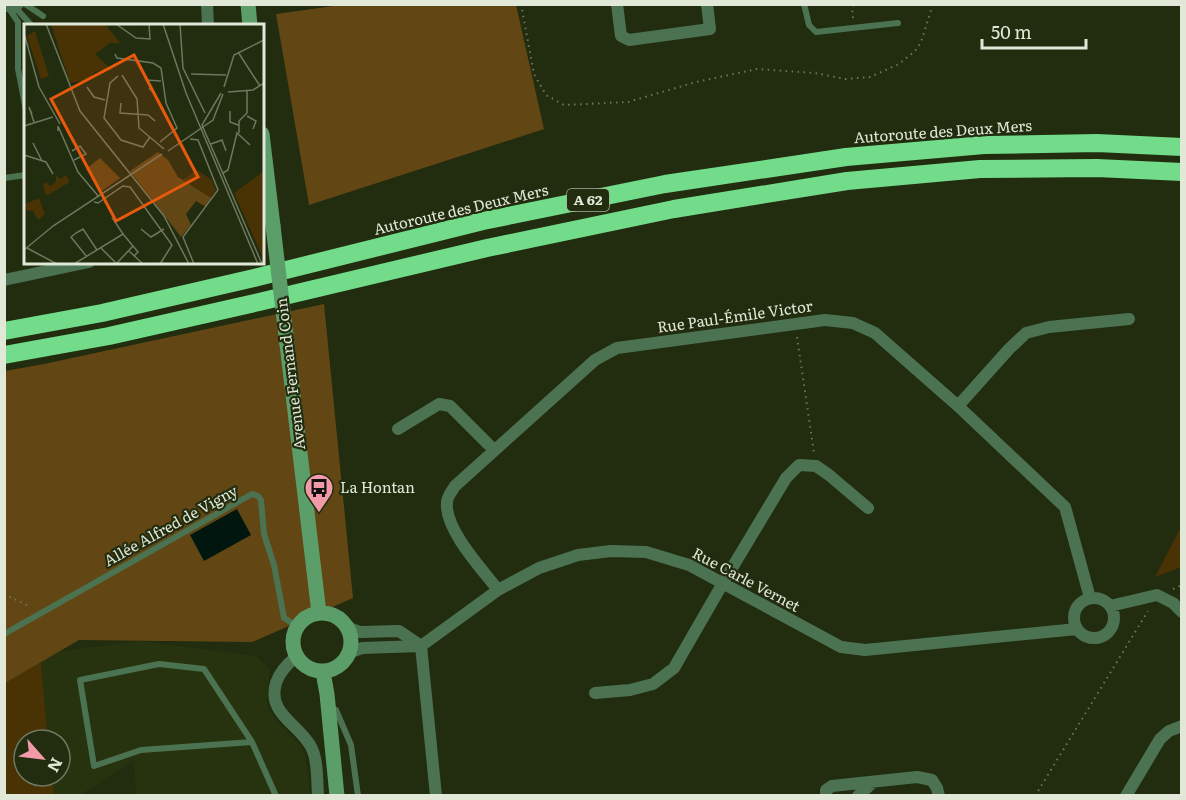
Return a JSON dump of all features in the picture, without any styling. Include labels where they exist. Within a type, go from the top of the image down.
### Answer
[{"type":"highway","name":"Autoroute des Deux Mers","points":[[4,331],[113,311],[483,221],[665,184],[846,157],[984,145],[1097,143],[1182,147]]},
{"type":"highway","name":"A 62","points":[[4,355],[109,336],[487,248],[674,209],[847,181],[980,169],[1097,168],[1182,172]]},
{"type":"main road","points":[[248,4],[250,24]]},
{"type":"main road","name":"Avenue Fernand Coin","points":[[264,151],[319,613]]},
{"type":"main road","points":[[319,613],[327,613],[342,621],[347,627],[351,644],[349,653],[339,666],[323,672],[301,664],[292,645],[297,626],[310,615],[319,613]]},
{"type":"main road","points":[[323,672],[337,795]]},
{"type":"street","points":[[207,4],[208,24]]},
{"type":"street","points":[[617,4],[621,36],[629,40],[710,29],[707,4]]},
{"type":"street","points":[[4,280],[80,264]]},
{"type":"street","name":"Rue Paul-Émile Victor","points":[[498,590],[455,533],[448,516],[446,501],[454,486],[594,360],[617,348],[825,320],[853,323],[875,333],[958,406],[1065,507],[1090,598]]},
{"type":"street","points":[[958,406],[1026,333],[1049,327],[1129,320]]},
{"type":"street","points":[[398,429],[439,404],[450,406],[494,450]]},
{"type":"street","points":[[595,693],[630,690],[653,684],[674,668],[786,478],[799,465],[816,466],[868,508]]},
{"type":"street","name":"Rue Carle Vernet","points":[[421,646],[498,590],[539,568],[578,555],[611,551],[646,552],[689,565],[841,647],[865,650],[1077,629]]},
{"type":"street","points":[[1110,606],[1157,595],[1173,603],[1182,612]]},
{"type":"street","points":[[1101,599],[1110,606],[1114,618],[1110,629],[1105,634],[1087,636],[1077,629],[1076,610],[1084,600],[1101,599]]},
{"type":"street","points":[[347,627],[360,632],[399,632],[421,646]]},
{"type":"street","points":[[349,653],[362,648],[421,646]]},
{"type":"street","points":[[421,646],[436,795]]},
{"type":"street","points":[[296,657],[282,670],[275,686],[274,698],[281,713],[311,747],[318,795]]},
{"type":"street","points":[[1126,795],[1160,738],[1169,730],[1182,726]]},
{"type":"street","points":[[826,795],[826,790],[832,786],[917,777],[932,780],[938,788],[939,795]]},
{"type":"street","points":[[858,795],[873,782]]},
{"type":"lane","points":[[804,4],[809,25],[816,32],[898,23]]},
{"type":"lane","points":[[18,5],[43,16]]},
{"type":"lane","points":[[18,5],[31,24]]},
{"type":"lane","points":[[18,5],[18,69],[24,100]]},
{"type":"lane","points":[[4,178],[24,175]]},
{"type":"lane","name":"Allée Alfred de Vigny","points":[[4,634],[252,494],[261,500],[264,534],[274,565],[284,618],[297,626]]},
{"type":"lane","points":[[252,742],[141,750],[94,766],[80,680],[159,664],[204,669],[252,742],[276,795]]},
{"type":"lane","points":[[328,706],[336,710],[351,745],[358,795]]},
{"type":"path","points":[[521,4],[534,74],[546,95],[564,105],[628,102],[696,82],[757,69],[815,73],[845,79],[870,77],[899,64],[915,51],[921,42],[933,4]]},
{"type":"path","points":[[853,21],[854,4]]},
{"type":"path","points":[[796,325],[816,466]]},
{"type":"path","points":[[4,594],[42,613]]},
{"type":"path","points":[[1035,795],[1157,595]]},
{"type":"shaded area","points":[[341,5],[516,5],[544,129],[309,205],[276,14]]},
{"type":"shaded area","points":[[324,304],[353,598],[252,642],[79,640],[5,683],[5,371]]},
{"type":"shaded area","points":[[237,509],[251,535],[204,561],[190,535]]},
{"type":"shaded area","points":[[1181,527],[1181,567],[1155,577]]},
{"type":"shaded area","points":[[140,641],[256,656],[270,669],[268,707],[273,717],[301,746],[306,758],[310,795],[136,795],[134,761],[80,795],[54,795],[53,788],[72,788],[72,728],[47,728],[40,654]]},
{"type":"shaded area","points":[[40,654],[47,728],[12,728],[12,788],[53,788],[54,795],[5,796],[5,662]]},
{"type":"place","name":"La Hontan","points":[[319,514]]}]
